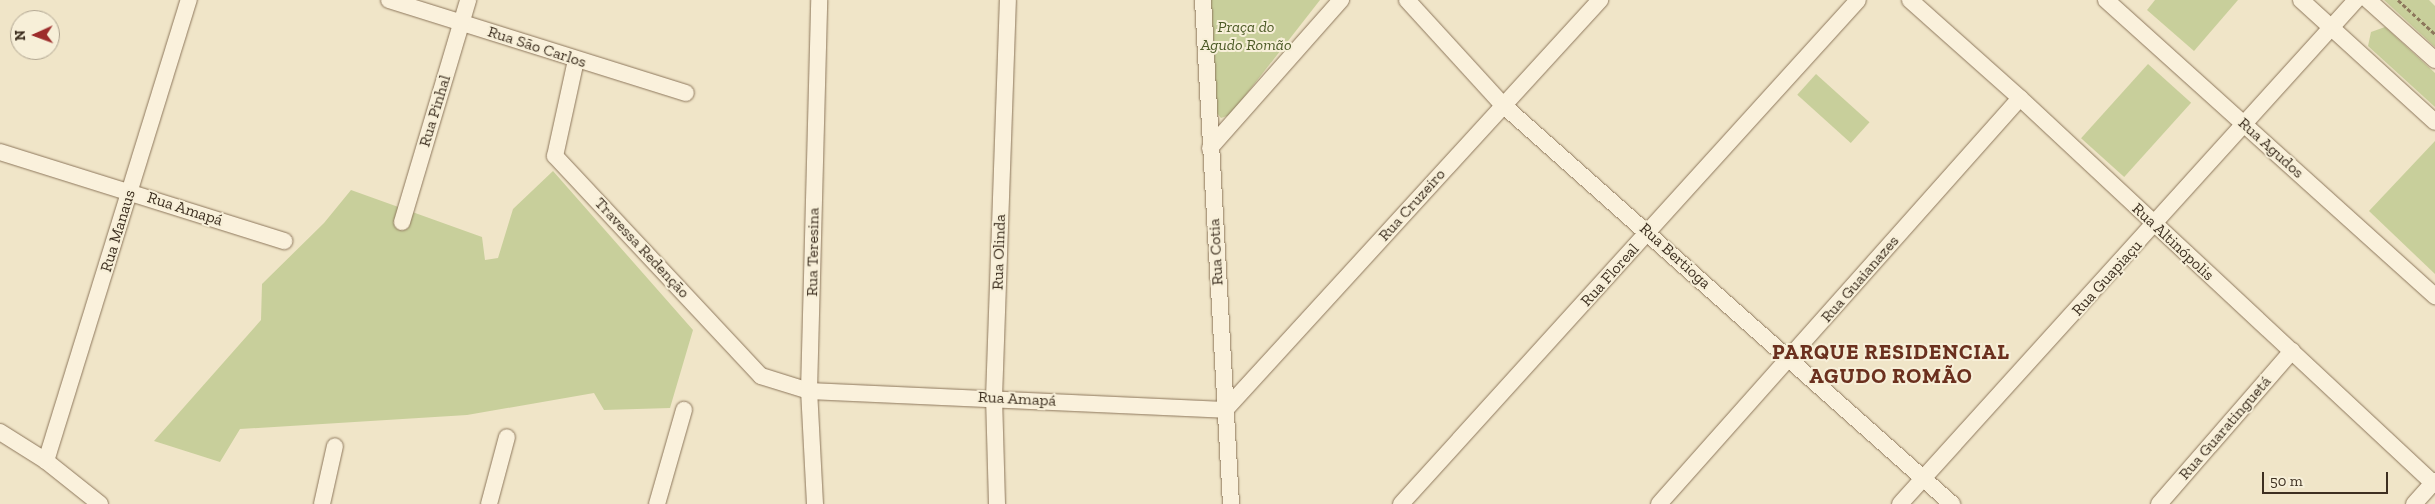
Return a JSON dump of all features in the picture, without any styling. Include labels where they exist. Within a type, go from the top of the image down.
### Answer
[{"type":"street","name":"Rua Manaus","points":[[46,461],[189,0]]},
{"type":"street","name":"Rua São Carlos","points":[[389,0],[686,93]]},
{"type":"street","name":"Rua Pinhal","points":[[402,222],[468,0]]},
{"type":"street","name":"Rua Teresina","points":[[814,504],[809,391],[819,0]]},
{"type":"street","name":"Rua Olinda","points":[[997,504],[994,398],[1008,0]]},
{"type":"street","name":"Rua Cotia","points":[[1203,0],[1224,410],[1231,504]]},
{"type":"street","name":"Rua Bertioga","points":[[1407,0],[1503,105],[1649,232],[1789,360],[1952,504]]},
{"type":"street","name":"Rua Cruzeiro","points":[[1224,410],[1600,0]]},
{"type":"street","name":"Rua Floreal","points":[[1401,504],[1858,0]]},
{"type":"street","name":"Rua Altinópolis","points":[[1910,0],[2020,98],[2434,483]]},
{"type":"street","name":"Rua Agudos","points":[[2106,0],[2435,296]]},
{"type":"street","points":[[2301,0],[2435,122]]},
{"type":"street","name":"Rua Guapiaçu","points":[[1900,504],[2155,225],[2356,0]]},
{"type":"street","points":[[2368,0],[2435,60]]},
{"type":"street","points":[[1210,148],[1335,3]]},
{"type":"street","name":"Travessa Redenção","points":[[576,60],[555,156],[761,376],[809,391]]},
{"type":"street","name":"Rua Guaianazes","points":[[1659,504],[2020,98]]},
{"type":"street","name":"Rua Amapá","points":[[0,152],[284,241]]},
{"type":"street","name":"Rua Guaratinguetá","points":[[2159,504],[2292,351]]},
{"type":"street","name":"Rua Amapá","points":[[809,391],[1224,410]]},
{"type":"street","points":[[657,504],[684,410]]},
{"type":"street","points":[[0,432],[46,461],[100,504]]},
{"type":"street","points":[[488,504],[507,437]]},
{"type":"street","points":[[322,504],[335,446]]},
{"type":"street","points":[[2414,504],[2434,483]]},
{"type":"path","points":[[2398,0],[2435,34]]},
{"type":"green space","name":"Praça do Agudo Romão","points":[[1209,0],[1320,0],[1230,115],[1221,118],[1215,111]]},
{"type":"green space","points":[[2155,0],[2238,0],[2194,51],[2147,10]]},
{"type":"green space","points":[[2384,0],[2429,0],[2435,6],[2435,47]]},
{"type":"green space","points":[[2385,27],[2435,73],[2435,107],[2368,46],[2371,32]]},
{"type":"green space","points":[[2148,64],[2191,103],[2124,177],[2081,138]]},
{"type":"green space","points":[[1816,74],[1870,122],[1851,143],[1797,95]]},
{"type":"green space","points":[[2435,141],[2435,274],[2369,211]]},
{"type":"green space","points":[[553,171],[693,330],[670,408],[604,410],[594,393],[467,415],[240,429],[220,462],[154,441],[261,320],[262,284],[324,223],[351,190],[482,237],[485,260],[498,258],[513,209]]},
{"type":"district","name":"PARQUE RESIDENCIAL AGUDO ROMÃO","points":[[1891,364]]}]
